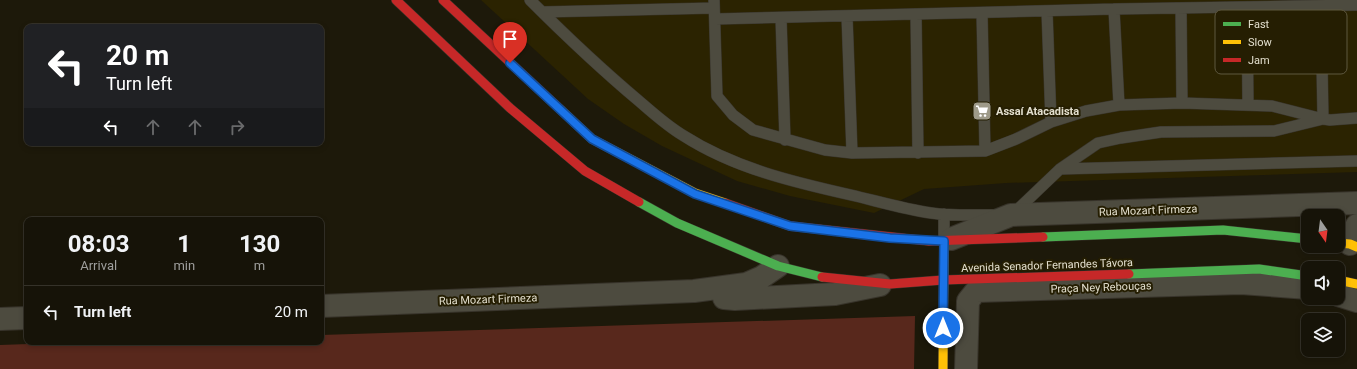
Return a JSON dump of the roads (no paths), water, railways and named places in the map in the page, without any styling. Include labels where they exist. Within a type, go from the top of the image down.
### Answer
[{"type":"main road","name":"Avenida Senador Fernandes Távora","points":[[396,0],[510,108],[585,171],[677,223],[778,266],[822,277],[890,284],[943,280],[1259,270],[1301,275]]},
{"type":"main road","points":[[443,0],[592,139],[695,194],[790,226],[890,238],[944,241],[1223,230],[1301,238]]},
{"type":"main road","points":[[943,369],[944,241]]},
{"type":"main road","points":[[1345,281],[1357,284]]},
{"type":"street","name":"Rua Mozart Firmeza","points":[[944,241],[1011,215],[1357,203]]},
{"type":"street","name":"Rua Mozart Firmeza","points":[[324,306],[694,291],[746,284],[762,277],[778,266]]},
{"type":"street","name":"Praça Ney Rebouças","points":[[966,369],[968,301],[976,291],[1241,283],[1301,287]]},
{"type":"street","name":"Rua Mozart Firmeza","points":[[655,293],[735,298],[835,294],[890,284]]},
{"type":"street","points":[[1345,297],[1357,300]]},
{"type":"street","points":[[0,320],[24,318]]},
{"type":"lane","points":[[530,0],[619,84],[662,121],[683,136],[710,151],[740,164],[813,187],[930,213],[964,216],[1011,215],[1060,169],[1098,143],[1161,132],[1274,131],[1323,119]]},
{"type":"lane","points":[[542,12],[714,9],[780,18],[1048,12],[1114,9],[1321,7],[1357,5]]},
{"type":"lane","points":[[1181,8],[1182,103]]},
{"type":"lane","points":[[714,9],[717,96],[733,115],[753,130],[784,140],[825,150],[852,153],[985,151],[1016,139],[1051,122],[1086,111],[1119,105],[1182,103],[1248,104],[1272,106],[1330,120],[1357,118]]},
{"type":"lane","points":[[1114,9],[1119,105]]},
{"type":"lane","points":[[1048,12],[1051,122]]},
{"type":"lane","points":[[982,13],[985,151]]},
{"type":"lane","points":[[916,14],[918,153]]},
{"type":"lane","points":[[847,16],[852,153]]},
{"type":"lane","points":[[780,18],[784,140]]},
{"type":"lane","points":[[1248,74],[1248,104]]},
{"type":"lane","points":[[1322,74],[1323,119]]},
{"type":"lane","points":[[1060,169],[1357,161]]},
{"type":"lane","points":[[944,214],[944,241]]},
{"type":"place","name":"Assaí Atacadista","points":[[982,111]]}]
